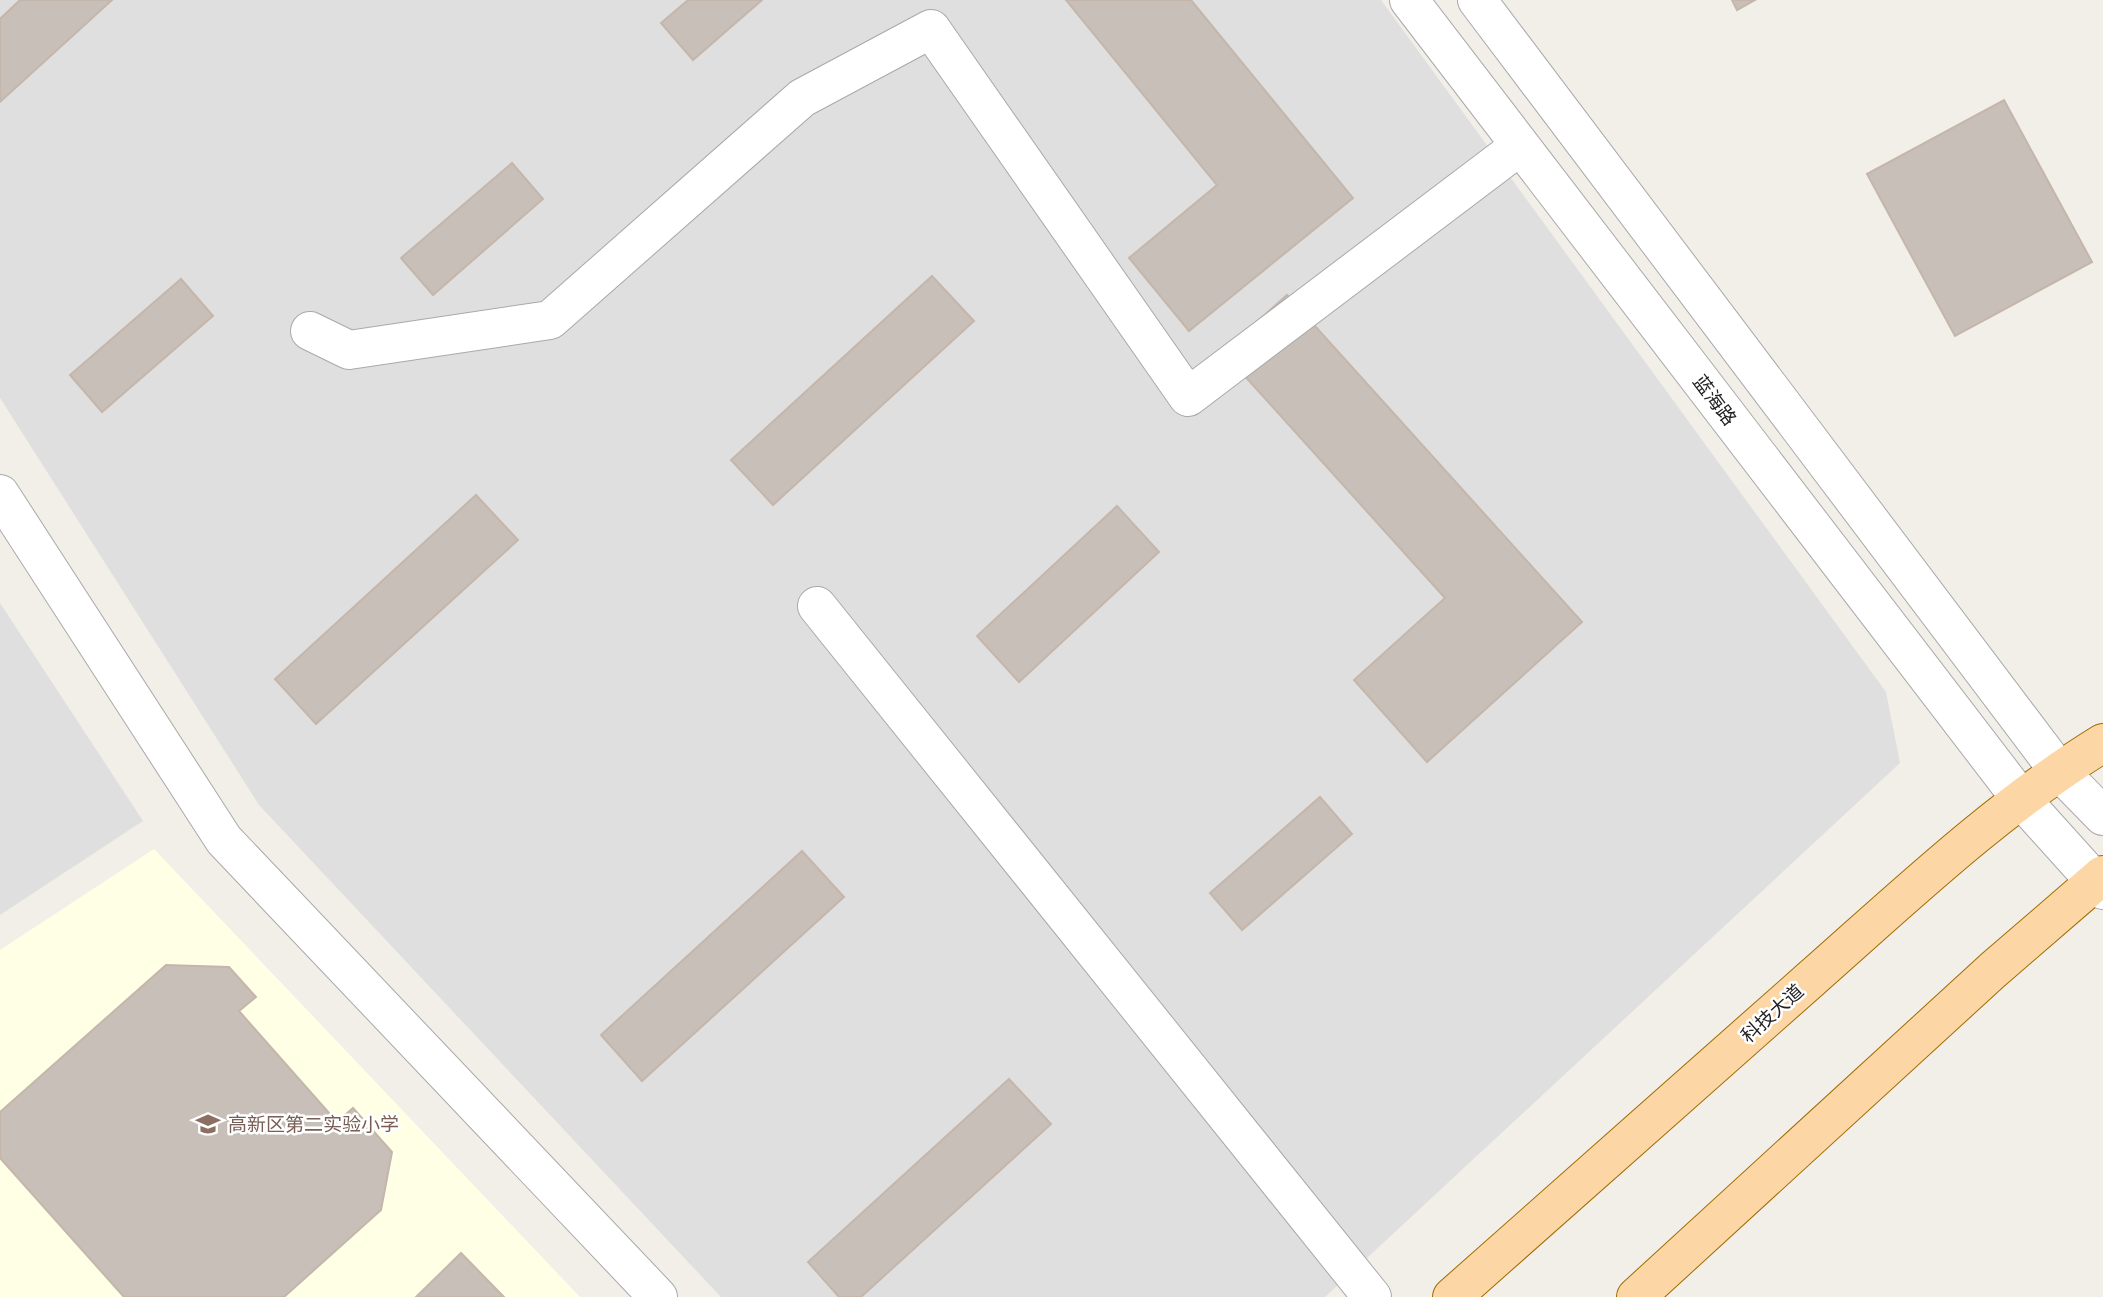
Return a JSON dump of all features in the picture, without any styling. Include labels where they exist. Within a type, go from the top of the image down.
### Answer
[{"type":"main road","name":"科技大道","points":[[1451,1297],[1898,902],[2058,770],[2103,743]]},
{"type":"main road","points":[[1636,1297],[1983,979],[2101,882]]},
{"type":"street","name":"蓝海路","points":[[1409,0],[2021,799],[2101,882]]},
{"type":"street","points":[[1477,0],[2058,770],[2103,816]]},
{"type":"street","points":[[310,331],[349,350],[551,320],[802,98],[931,29],[1188,397],[1520,146]]},
{"type":"street","points":[[0,494],[224,840],[659,1297]]},
{"type":"street","points":[[817,606],[1372,1297]]},
{"type":"shaded area","points":[[0,0],[1381,0],[1886,692],[1900,763],[1325,1297],[721,1297],[259,805],[0,398]]},
{"type":"shaded area","points":[[0,603],[143,821],[0,915]]},
{"type":"shaded area","name":"高新区第二实验小学","points":[[154,849],[580,1297],[0,1297],[0,950]]},
{"type":"building","points":[[20,0],[112,0],[0,102],[0,19]]},
{"type":"building","points":[[688,0],[762,0],[693,60],[661,23]]},
{"type":"building","points":[[1066,0],[1191,0],[1353,198],[1189,331],[1129,258],[1217,185]]},
{"type":"building","points":[[1732,0],[1755,0],[1737,10]]},
{"type":"building","points":[[2004,100],[2092,262],[1955,336],[1867,174]]},
{"type":"building","points":[[512,163],[543,199],[433,295],[401,258]]},
{"type":"building","points":[[932,276],[974,321],[773,505],[731,460]]},
{"type":"building","points":[[181,279],[213,316],[102,412],[70,375]]},
{"type":"building","points":[[1287,295],[1582,622],[1427,762],[1354,680],[1445,598],[1223,352]]},
{"type":"building","points":[[476,495],[518,540],[316,724],[275,679]]},
{"type":"building","points":[[1117,506],[1159,552],[1019,682],[977,636]]},
{"type":"building","points":[[1320,797],[1352,834],[1242,930],[1210,893]]},
{"type":"building","points":[[802,851],[844,897],[642,1081],[601,1035]]},
{"type":"building","points":[[166,965],[229,967],[256,997],[239,1011],[337,1122],[353,1108],[392,1152],[381,1210],[284,1297],[124,1297],[0,1158],[0,1112]]},
{"type":"building","points":[[1009,1079],[1051,1124],[861,1297],[839,1297],[808,1262]]},
{"type":"building","points":[[461,1253],[504,1297],[416,1297]]},
{"type":"place","name":"高新区第二实验小学","points":[[208,1124]]}]
